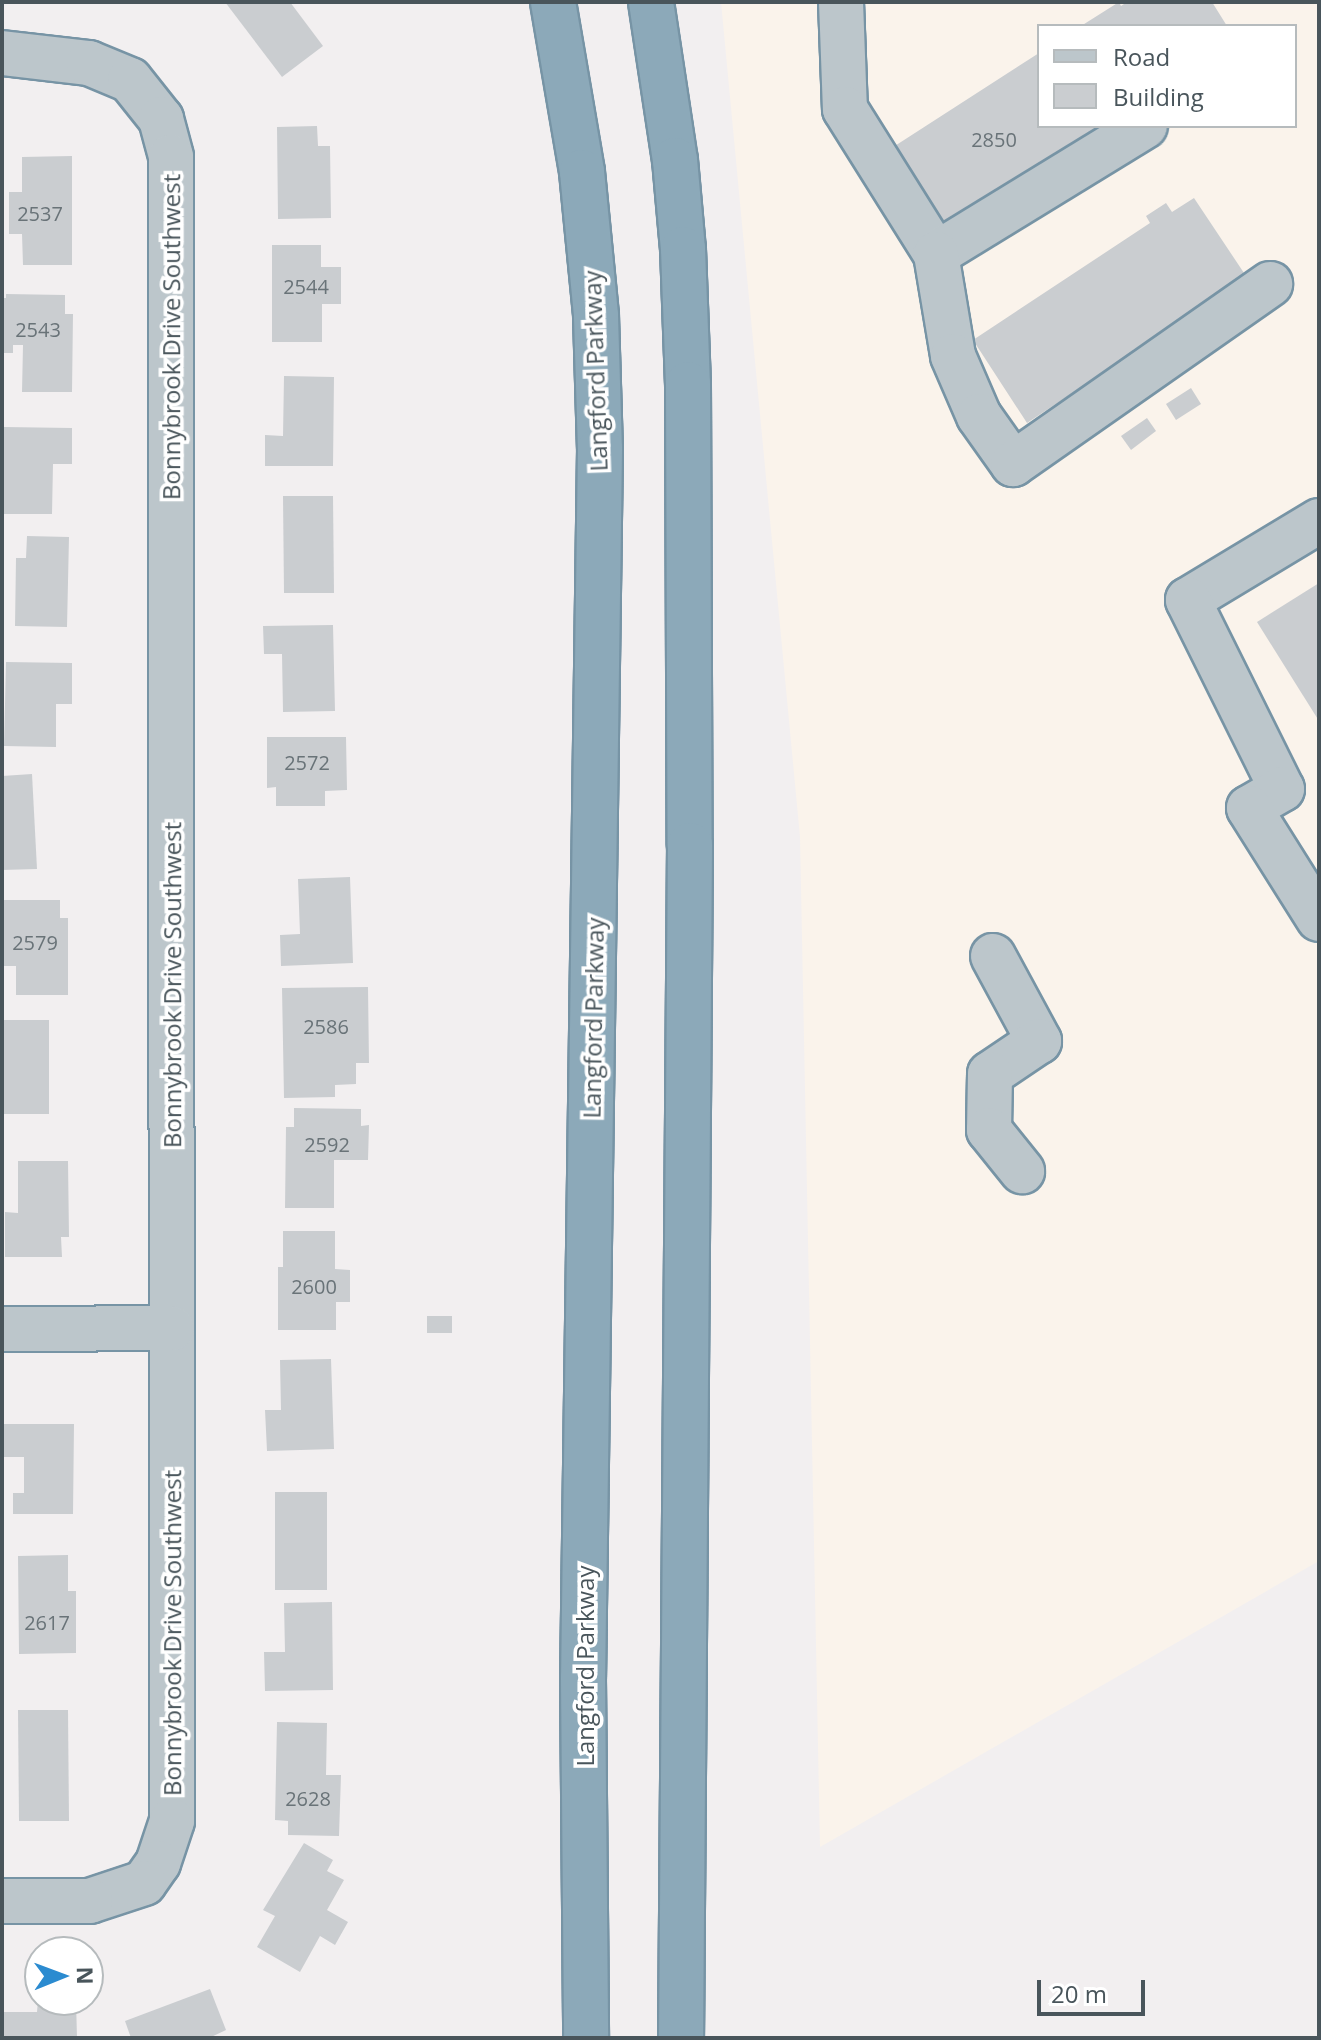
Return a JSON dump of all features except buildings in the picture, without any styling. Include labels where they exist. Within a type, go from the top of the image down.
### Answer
[{"type":"highway","name":"Langford Parkway","points":[[553,2],[582,172],[596,316],[600,449],[583,1679],[586,2038]]},
{"type":"highway","points":[[651,2],[675,160],[683,249],[688,384],[690,845],[681,2038]]},
{"type":"street","points":[[841,2],[845,109],[936,254],[953,356],[979,416],[1013,464],[1270,284]]},
{"type":"street","name":"Bonnybrook Drive Southwest","points":[[2,53],[89,63],[130,80],[161,119],[171,157],[172,1328],[172,1821],[158,1863],[144,1883],[90,1901],[2,1901]]},
{"type":"street","points":[[936,254],[1142,128]]},
{"type":"street","points":[[1319,521],[1188,600],[1282,789],[1249,808],[1319,919]]},
{"type":"street","points":[[993,956],[1039,1041],[990,1074],[989,1130],[1022,1171]]},
{"type":"street","points":[[2,1329],[172,1328]]},
{"type":"shaded area","points":[[721,2],[1319,2],[1319,1561],[820,1847],[800,837]]}]
